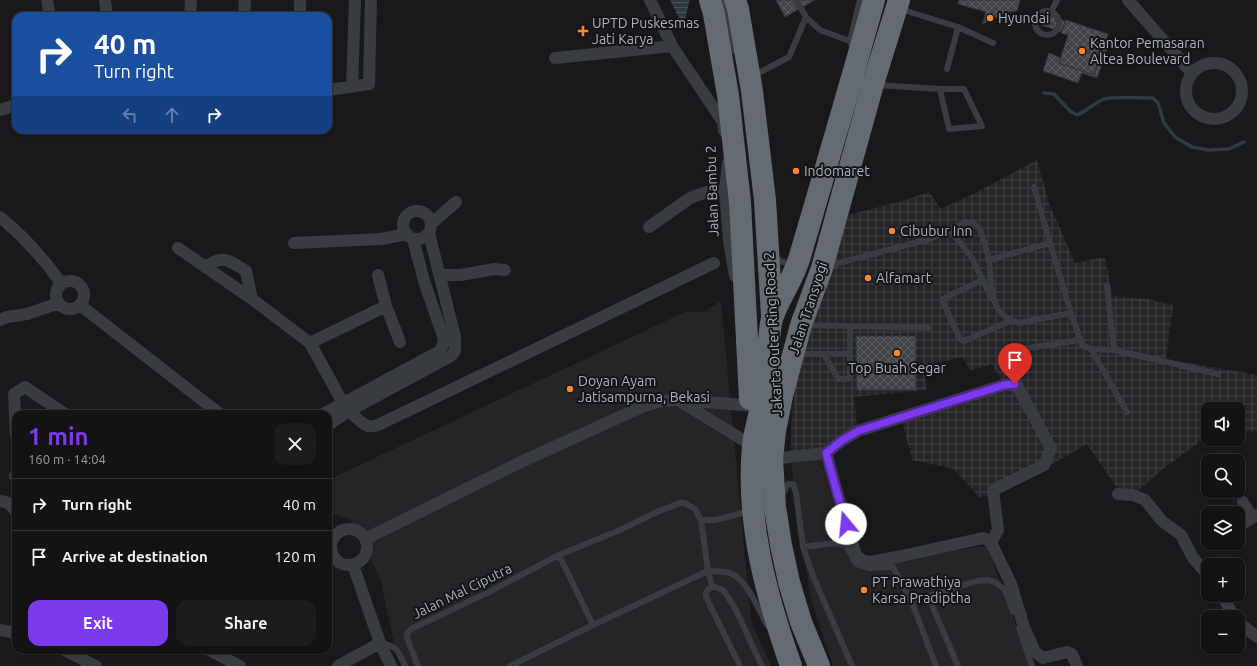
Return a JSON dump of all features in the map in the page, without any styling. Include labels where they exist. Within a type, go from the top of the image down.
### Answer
[{"type":"highway","name":"Jakarta Outer Ring Road 2","points":[[710,0],[714,14],[728,95],[740,202],[757,492],[772,577],[784,633],[795,666]]},
{"type":"highway","name":"Jakarta Outer Ring Road 2","points":[[735,0],[738,8],[752,91],[764,200],[783,489],[803,596],[810,627],[822,666]]},
{"type":"highway","name":"Jalan Transyogi","points":[[791,666],[778,630],[766,587],[756,542],[752,510],[751,476],[753,446],[761,407],[764,371],[772,317],[797,266],[874,0]]},
{"type":"highway","name":"Jalan Transyogi","points":[[819,666],[801,622],[789,582],[781,545],[772,459],[775,431],[782,396],[801,325],[822,268],[872,84],[898,4]]},
{"type":"street","points":[[47,0],[49,12]]},
{"type":"street","points":[[105,0],[107,12]]},
{"type":"street","points":[[190,12],[191,0]]},
{"type":"street","points":[[244,12],[245,0]]},
{"type":"street","points":[[300,0],[300,12]]},
{"type":"street","points":[[352,87],[355,0]]},
{"type":"street","points":[[332,90],[369,84],[371,0]]},
{"type":"street","name":"Jalan Bambu 2","points":[[650,0],[672,46],[723,122],[728,162],[725,190],[728,241],[751,350],[755,360],[764,371]]},
{"type":"street","points":[[1128,0],[1192,72]]},
{"type":"street","points":[[555,58],[672,46]]},
{"type":"street","points":[[1217,62],[1230,68],[1240,79],[1243,93],[1236,110],[1221,120],[1202,119],[1188,107],[1184,89],[1192,72],[1203,64],[1217,62]]},
{"type":"street","points":[[0,110],[12,106]]},
{"type":"street","points":[[650,226],[690,198],[707,192],[725,190]]},
{"type":"street","points":[[294,244],[410,236],[422,238],[456,202]]},
{"type":"street","points":[[332,411],[346,407],[451,356],[455,351],[455,337],[428,216],[421,212],[410,213],[404,219],[403,227],[410,236],[444,339],[444,345],[440,351],[346,407],[332,421]]},
{"type":"street","points":[[0,217],[10,225],[48,264],[62,283]]},
{"type":"street","points":[[178,248],[252,299],[310,342],[346,407],[365,425],[370,426],[378,424],[714,263]]},
{"type":"street","points":[[205,267],[214,260],[226,259],[246,271],[252,299]]},
{"type":"street","points":[[440,275],[461,275],[494,269],[505,270]]},
{"type":"street","points":[[378,275],[386,306],[400,342]]},
{"type":"street","points":[[72,280],[81,286],[85,296],[80,305],[71,310],[64,308],[59,303],[56,293],[57,289],[62,283],[72,280]]},
{"type":"street","points":[[0,320],[7,317],[28,314],[59,303]]},
{"type":"street","points":[[80,305],[215,410]]},
{"type":"street","points":[[310,342],[386,306]]},
{"type":"street","points":[[772,459],[826,454],[841,441],[858,431],[1004,385],[1015,384],[1051,448],[1044,465],[993,490],[998,530],[991,542]]},
{"type":"street","points":[[15,410],[14,394],[25,387],[57,410]]},
{"type":"street","points":[[678,400],[753,446]]},
{"type":"street","points":[[365,539],[521,462],[644,406],[662,401],[678,400],[761,407]]},
{"type":"street","points":[[826,454],[856,555],[863,561],[871,562],[983,538],[991,542],[1012,584],[1024,627],[1035,652],[1043,658],[1067,652],[1072,654],[1077,666]]},
{"type":"street","points":[[1118,494],[1133,495],[1146,500],[1162,521],[1181,535],[1193,558],[1201,567]]},
{"type":"street","points":[[0,501],[12,505]]},
{"type":"street","points":[[1243,502],[1255,516],[1245,522]]},
{"type":"street","points":[[332,531],[351,529],[359,532],[367,544],[365,555],[353,565],[340,563],[332,552]]},
{"type":"street","points":[[353,565],[380,643],[391,666]]},
{"type":"street","points":[[1245,628],[1257,637]]},
{"type":"street","points":[[0,630],[12,632]]},
{"type":"street","points":[[338,666],[380,643]]},
{"type":"street","points":[[72,654],[96,666]]},
{"type":"street","points":[[217,654],[240,666]]},
{"type":"lane","points":[[724,0],[726,23],[738,59]]},
{"type":"lane","points":[[796,0],[806,17],[820,30],[850,41]]},
{"type":"lane","points":[[856,63],[850,41],[860,0]]},
{"type":"lane","points":[[1051,12],[1057,0]]},
{"type":"lane","points":[[898,4],[958,27],[993,43]]},
{"type":"lane","points":[[745,80],[789,57],[806,17]]},
{"type":"lane","points":[[947,69],[958,27]]},
{"type":"lane","points":[[742,73],[749,92],[758,158],[761,230],[767,249],[780,261],[797,266]]},
{"type":"lane","points":[[872,84],[940,89],[964,89],[982,126],[948,128],[940,89]]},
{"type":"lane","points":[[1034,188],[1082,345],[1091,349],[1114,350],[1218,374]]},
{"type":"lane","points":[[822,268],[930,239],[966,222],[977,226],[980,229],[989,260],[995,304]]},
{"type":"lane","points":[[950,230],[972,258],[999,311],[1010,321],[1018,323],[1071,313]]},
{"type":"lane","points":[[989,260],[1050,242]]},
{"type":"lane","points":[[983,280],[942,300],[960,339],[964,341],[1010,321]]},
{"type":"lane","points":[[1107,286],[1114,350]]},
{"type":"lane","points":[[801,325],[928,328]]},
{"type":"lane","points":[[824,354],[838,379],[850,379],[850,326]]},
{"type":"lane","points":[[1022,349],[1080,340]]},
{"type":"lane","points":[[1091,349],[1127,412]]},
{"type":"lane","points":[[793,354],[850,354]]},
{"type":"lane","points":[[776,507],[788,484],[792,484],[796,493],[802,547],[852,666]]},
{"type":"lane","name":"Jalan Mal Ciputra","points":[[418,666],[407,638],[409,630],[489,592],[559,555],[680,503],[685,503],[695,508],[701,520]]},
{"type":"lane","points":[[712,586],[708,571],[701,520],[715,520],[752,510]]},
{"type":"lane","points":[[802,547],[835,543],[846,545],[856,564],[869,568],[893,567],[911,600],[936,666]]},
{"type":"lane","points":[[559,555],[593,625]]},
{"type":"lane","points":[[510,666],[708,571],[733,574],[746,586],[772,633]]},
{"type":"lane","points":[[911,600],[977,581],[992,580],[1000,585],[1008,596],[1032,666]]},
{"type":"lane","points":[[712,586],[706,592],[706,597],[740,666]]},
{"type":"lane","points":[[712,586],[723,590],[734,606],[762,666]]},
{"type":"lane","points":[[928,596],[958,666]]},
{"type":"lane","points":[[776,640],[791,666]]},
{"type":"lane","points":[[380,643],[390,645],[398,651],[405,666]]},
{"type":"shaded area","points":[[670,0],[690,0],[683,26]]},
{"type":"shaded area","points":[[1037,160],[1050,206],[1075,263],[1105,257],[1112,296],[1147,299],[1173,305],[1166,359],[1257,375],[1257,431],[1245,432],[1245,402],[1201,402],[1201,441],[1164,468],[1126,501],[1087,444],[998,495],[979,497],[954,469],[912,460],[901,416],[1005,386],[992,364],[970,371],[963,357],[924,366],[927,390],[854,397],[858,434],[791,462],[791,424],[796,381],[810,328],[845,216],[929,192],[941,209],[977,192]]},
{"type":"shaded area","points":[[721,301],[751,621],[771,666],[402,666],[394,643],[380,578],[350,519],[332,512],[332,478],[685,312],[703,312]]},
{"type":"shaded area","points":[[820,458],[842,533],[859,563],[987,546],[1031,666],[833,666],[810,595],[791,462]]},
{"type":"building","points":[[776,0],[815,0],[785,17]]},
{"type":"building","name":"Hyundai","points":[[959,0],[1020,0],[1017,11],[1009,12],[982,24],[986,12],[958,4]]},
{"type":"building","points":[[1045,14],[1065,21],[1062,32],[1041,25]]},
{"type":"building","name":"Kantor Pemasaran Altea Boulevard","points":[[1066,20],[1108,34],[1094,75],[1059,63],[1068,35],[1061,33]]},
{"type":"building","points":[[1104,45],[1108,47],[1097,78],[1082,73],[1078,83],[1043,71],[1049,53],[1061,58],[1059,63],[1094,75]]},
{"type":"building","points":[[856,336],[916,336],[916,390],[857,390]]},
{"type":"waterway","points":[[1044,93],[1054,94],[1071,112],[1077,115],[1108,98],[1153,98],[1158,103],[1164,123],[1175,137],[1192,147],[1208,150],[1229,149],[1244,142]]},
{"type":"place","name":"Hyundai","points":[[990,18]]},
{"type":"place","name":"UPTD Puskesmas Jati Karya","points":[[583,31]]},
{"type":"place","name":"Kantor Pemasaran Altea Boulevard","points":[[1082,51]]},
{"type":"place","name":"Indomaret","points":[[796,171]]},
{"type":"place","name":"Cibubur Inn","points":[[892,231]]},
{"type":"place","name":"Alfamart","points":[[868,278]]},
{"type":"place","name":"Top Buah Segar","points":[[897,353]]},
{"type":"place","name":"Doyan Ayam Jatisampurna, Bekasi","points":[[570,389]]},
{"type":"place","name":"PT Prawathiya Karsa Pradiptha","points":[[864,590]]},
{"type":"route","points":[[846,524],[826,453],[841,441],[858,431],[1004,385],[1015,384]]}]
